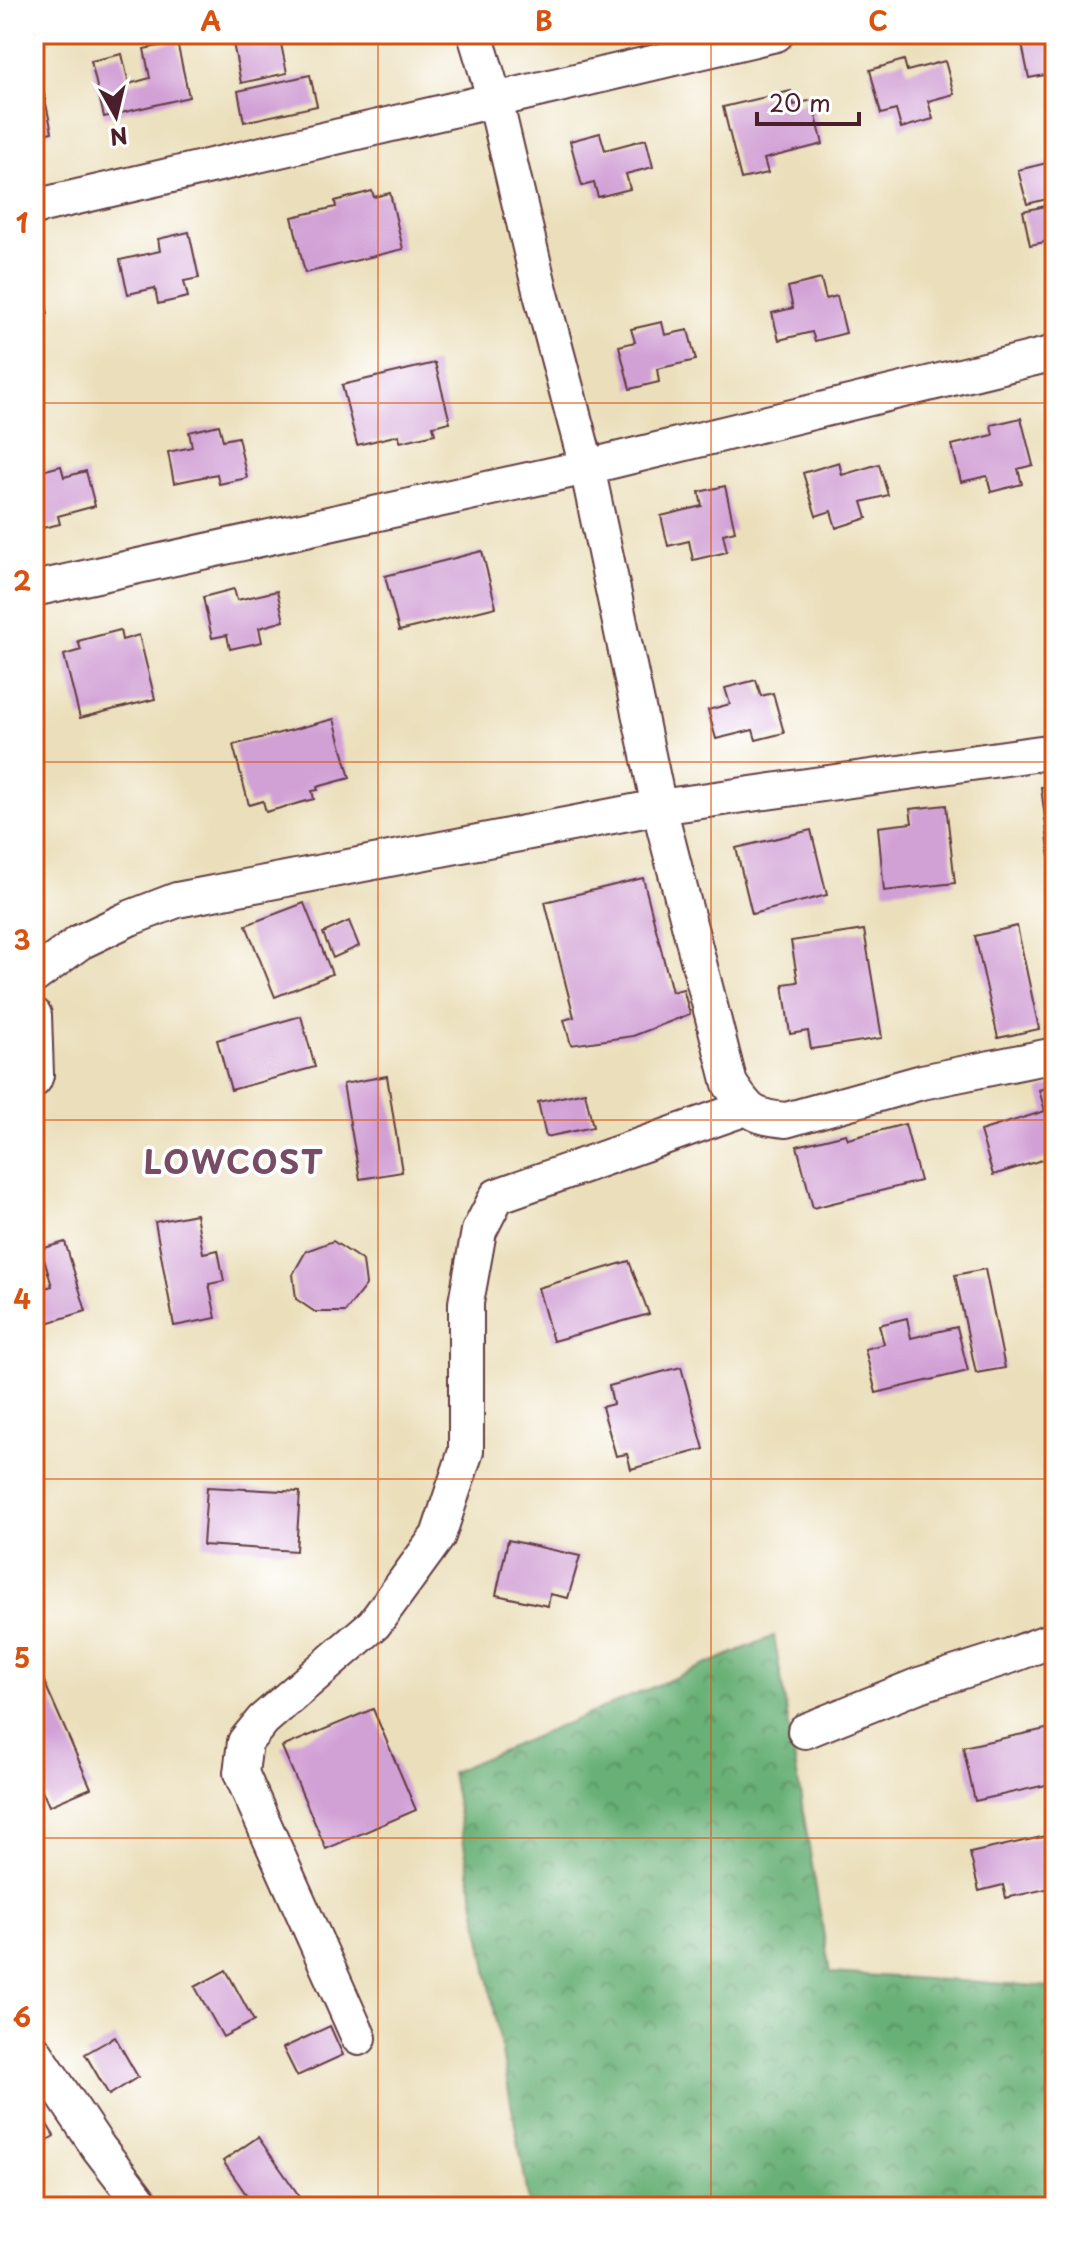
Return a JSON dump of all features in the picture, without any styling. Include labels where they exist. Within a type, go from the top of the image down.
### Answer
[{"type":"street","points":[[475,34],[495,100],[540,290],[587,467],[659,807],[730,1084],[746,1108],[764,1118],[786,1120],[922,1082],[1055,1055]]},
{"type":"street","points":[[34,207],[776,34]]},
{"type":"street","points":[[34,589],[587,467],[1055,353]]},
{"type":"street","points":[[34,976],[80,942],[177,900],[659,807],[1055,751]]},
{"type":"street","points":[[34,1015],[34,1080]]},
{"type":"street","points":[[359,2038],[241,1773],[245,1742],[263,1720],[374,1624],[438,1536],[466,1451],[466,1303],[479,1231],[497,1196],[746,1108]]},
{"type":"street","points":[[805,1731],[919,1685],[1055,1639]]},
{"type":"street","points":[[34,2051],[98,2147],[144,2207]]},
{"type":"green space","points":[[774,1636],[830,1973],[1055,1987],[1055,2207],[530,2207],[451,1772]]},
{"type":"building","points":[[279,34],[287,73],[241,83],[232,38]]},
{"type":"building","points":[[1055,37],[1055,73],[1029,78],[1022,44]]},
{"type":"building","points":[[177,42],[189,97],[104,117],[91,61],[122,54],[129,84],[150,78],[144,49]]},
{"type":"building","points":[[904,60],[907,71],[945,61],[954,94],[928,101],[933,119],[901,128],[896,110],[881,114],[870,70]]},
{"type":"building","points":[[37,62],[52,132],[34,136],[34,63]]},
{"type":"building","points":[[310,75],[317,106],[244,122],[238,91]]},
{"type":"building","points":[[791,91],[794,105],[812,100],[823,144],[764,159],[768,173],[741,179],[723,107]]},
{"type":"building","points":[[600,133],[605,150],[646,139],[653,167],[626,174],[630,189],[598,197],[594,183],[582,186],[570,141]]},
{"type":"building","points":[[1055,161],[1055,197],[1027,204],[1018,170]]},
{"type":"building","points":[[372,191],[374,197],[390,193],[403,249],[305,273],[292,217],[336,207],[335,201]]},
{"type":"building","points":[[1050,205],[1055,240],[1030,245],[1023,211]]},
{"type":"building","points":[[189,232],[199,278],[184,281],[188,297],[158,304],[155,288],[128,294],[120,260],[160,251],[158,239]]},
{"type":"building","points":[[821,279],[826,299],[837,296],[846,333],[815,341],[812,332],[779,340],[772,313],[793,308],[788,287]]},
{"type":"building","points":[[41,282],[48,314],[34,317],[34,284]]},
{"type":"building","points":[[662,322],[665,335],[688,330],[696,360],[657,369],[659,382],[630,389],[619,346],[635,342],[631,329]]},
{"type":"building","points":[[435,363],[450,422],[433,426],[435,434],[400,442],[399,435],[357,445],[342,385]]},
{"type":"building","points":[[1021,418],[1033,465],[1018,469],[1022,484],[991,492],[987,476],[961,482],[952,445],[993,435],[991,425]]},
{"type":"building","points":[[219,425],[223,440],[238,437],[247,478],[219,484],[217,474],[174,483],[168,452],[192,447],[189,432]]},
{"type":"building","points":[[839,462],[842,475],[879,464],[888,495],[862,502],[867,518],[836,528],[831,511],[816,516],[803,473]]},
{"type":"building","points":[[61,466],[64,477],[86,471],[95,506],[58,516],[60,524],[34,530],[34,473]]},
{"type":"building","points":[[725,486],[735,531],[723,534],[727,552],[693,560],[689,541],[668,546],[661,516],[702,506],[699,492]]},
{"type":"building","points":[[482,551],[496,607],[399,631],[385,576]]},
{"type":"building","points":[[234,589],[237,600],[277,591],[284,621],[259,628],[262,642],[230,649],[227,635],[212,638],[203,597]]},
{"type":"building","points":[[120,630],[122,640],[139,635],[155,699],[80,718],[64,655],[81,650],[78,641]]},
{"type":"building","points":[[756,680],[761,696],[773,693],[784,733],[756,740],[753,730],[716,739],[708,710],[730,704],[725,688]]},
{"type":"building","points":[[334,719],[350,778],[317,787],[318,790],[312,791],[314,799],[266,812],[263,801],[249,805],[233,745]]},
{"type":"building","points":[[1055,785],[1055,864],[1051,865],[1041,787]]},
{"type":"building","points":[[946,805],[955,883],[884,891],[878,827],[912,823],[910,809]]},
{"type":"building","points":[[811,830],[827,895],[752,914],[736,848]]},
{"type":"building","points":[[643,878],[672,992],[683,989],[690,1014],[633,1036],[571,1045],[564,1020],[574,1017],[545,902]]},
{"type":"building","points":[[304,903],[332,974],[275,997],[246,925]]},
{"type":"building","points":[[349,921],[359,946],[333,958],[323,933]]},
{"type":"building","points":[[1017,926],[1039,1029],[998,1038],[975,936]]},
{"type":"building","points":[[864,930],[882,1038],[811,1049],[808,1031],[790,1034],[783,984],[798,982],[791,941]]},
{"type":"building","points":[[301,1016],[315,1067],[231,1090],[217,1040]]},
{"type":"building","points":[[387,1076],[402,1172],[360,1179],[343,1084]]},
{"type":"building","points":[[1055,1085],[1055,1156],[993,1175],[980,1131],[1045,1111],[1039,1090]]},
{"type":"building","points":[[585,1092],[593,1127],[546,1137],[538,1102]]},
{"type":"building","points":[[905,1124],[920,1181],[813,1208],[797,1146],[846,1134],[848,1139]]},
{"type":"building","points":[[196,1214],[203,1253],[218,1250],[224,1281],[209,1284],[216,1318],[174,1326],[155,1222]]},
{"type":"building","points":[[333,1241],[363,1261],[366,1285],[345,1312],[315,1312],[296,1299],[293,1274],[306,1251]]},
{"type":"building","points":[[65,1242],[86,1311],[34,1327],[34,1291],[52,1286],[41,1249]]},
{"type":"building","points":[[629,1261],[649,1314],[553,1341],[538,1288]]},
{"type":"building","points":[[985,1269],[1005,1368],[976,1373],[955,1275]]},
{"type":"building","points":[[907,1318],[911,1338],[957,1327],[968,1371],[876,1393],[865,1349],[884,1344],[879,1325]]},
{"type":"building","points":[[681,1367],[704,1449],[631,1469],[627,1454],[616,1456],[602,1407],[613,1404],[609,1386]]},
{"type":"building","points":[[207,1487],[300,1492],[296,1551],[203,1545]]},
{"type":"building","points":[[508,1540],[580,1556],[568,1598],[550,1594],[548,1606],[496,1595]]},
{"type":"building","points":[[39,1670],[91,1788],[49,1806],[34,1772],[34,1672]]},
{"type":"building","points":[[373,1709],[416,1810],[326,1849],[282,1747]]},
{"type":"building","points":[[1055,1727],[1055,1783],[975,1801],[963,1747]]},
{"type":"building","points":[[1055,1834],[1055,1887],[1006,1898],[1003,1885],[979,1891],[970,1853]]},
{"type":"building","points":[[226,1970],[254,2021],[223,2037],[195,1987]]},
{"type":"building","points":[[330,2026],[343,2055],[297,2076],[283,2048]]},
{"type":"building","points":[[115,2037],[138,2077],[109,2095],[85,2054]]},
{"type":"building","points":[[34,2103],[54,2136],[34,2148]]},
{"type":"building","points":[[258,2137],[307,2207],[255,2207],[223,2161]]},
{"type":"district","name":"LOWCOST","points":[[234,1161]]}]
